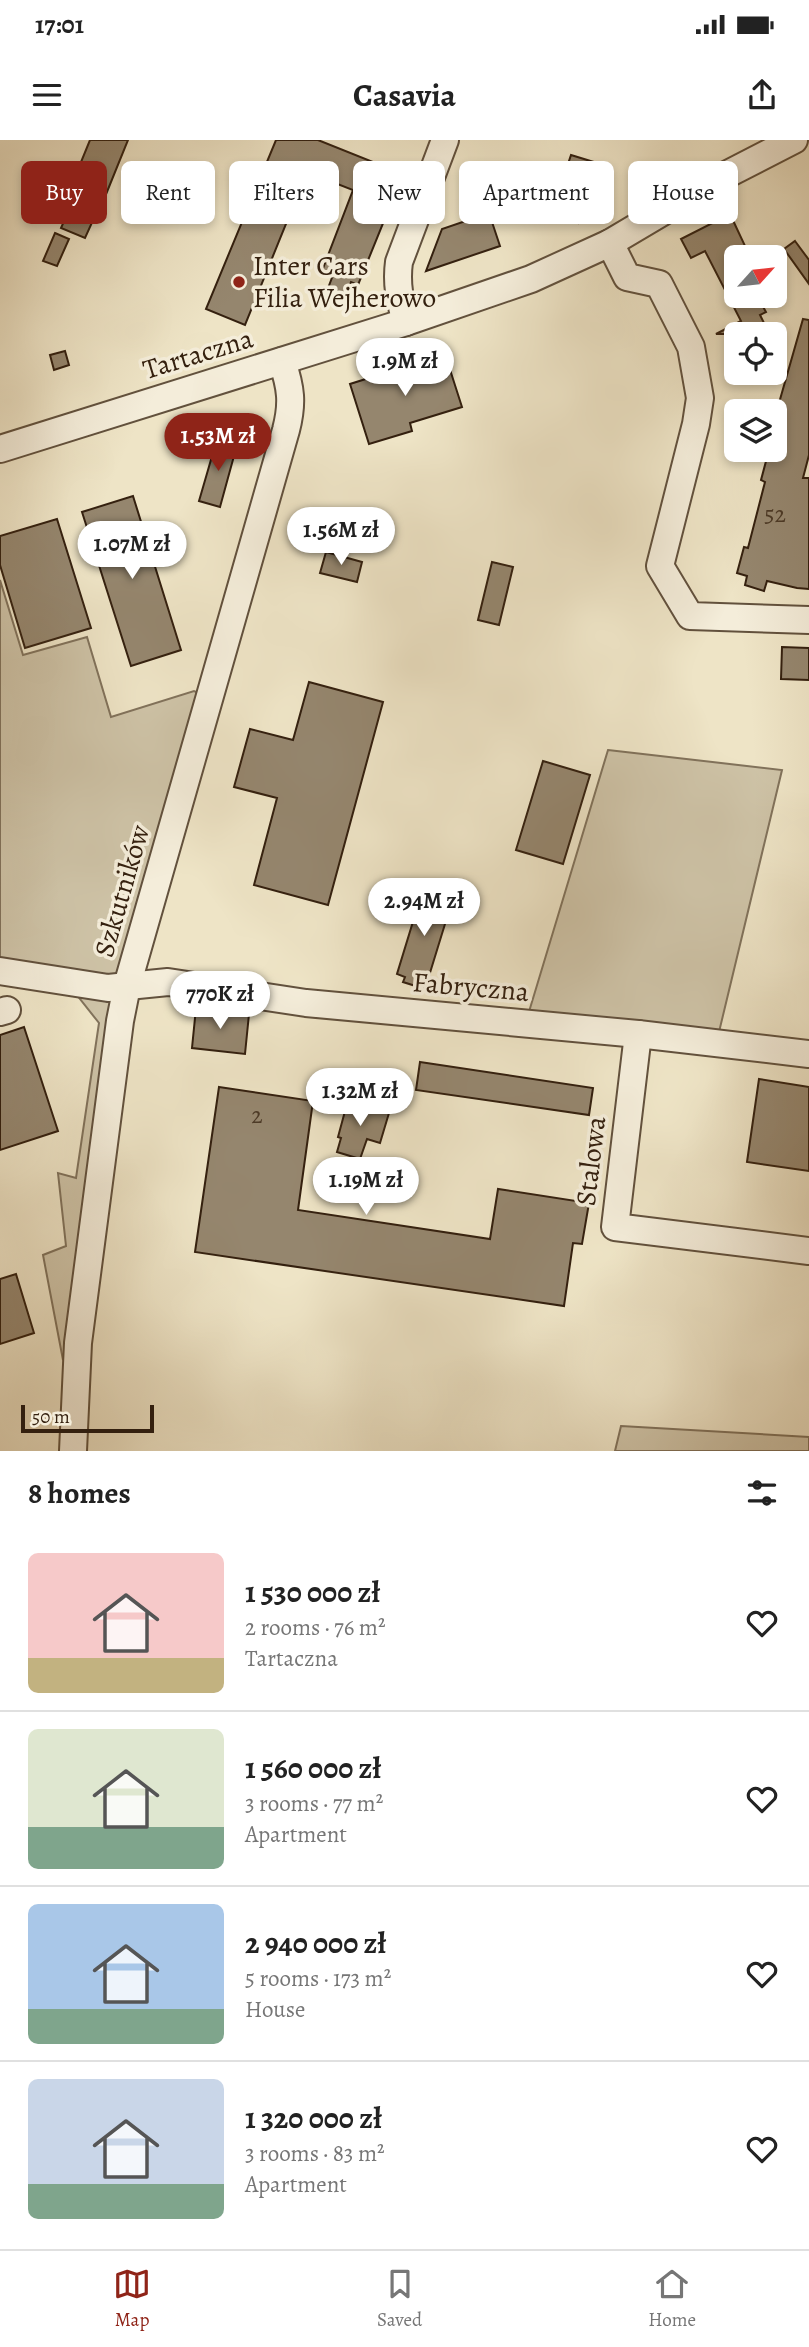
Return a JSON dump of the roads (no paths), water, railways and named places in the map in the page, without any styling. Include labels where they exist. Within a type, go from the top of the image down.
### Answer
[{"type":"street","points":[[407,322],[399,296],[399,262],[446,140]]},
{"type":"street","name":"Tartaczna","points":[[738,161],[761,140]]},
{"type":"street","name":"Tartaczna","points":[[738,169],[794,140]]},
{"type":"street","name":"Tartaczna","points":[[0,449],[407,322],[531,279],[610,243],[642,224]]},
{"type":"street","points":[[610,243],[627,276],[659,284],[691,347],[700,398],[696,424],[660,566],[690,616],[809,620]]},
{"type":"street","name":"Szkutników","points":[[73,1451],[78,1343],[120,1021],[127,986],[286,430],[291,408],[288,380],[282,361]]},
{"type":"street","name":"Fabryczna","points":[[0,971],[108,988],[168,982],[306,1003],[638,1034],[809,1054]]},
{"type":"street","name":"Stalowa","points":[[638,1034],[615,1227],[809,1251]]},
{"type":"place","name":"Inter Cars Filia Wejherowo","points":[[239,282]]}]
